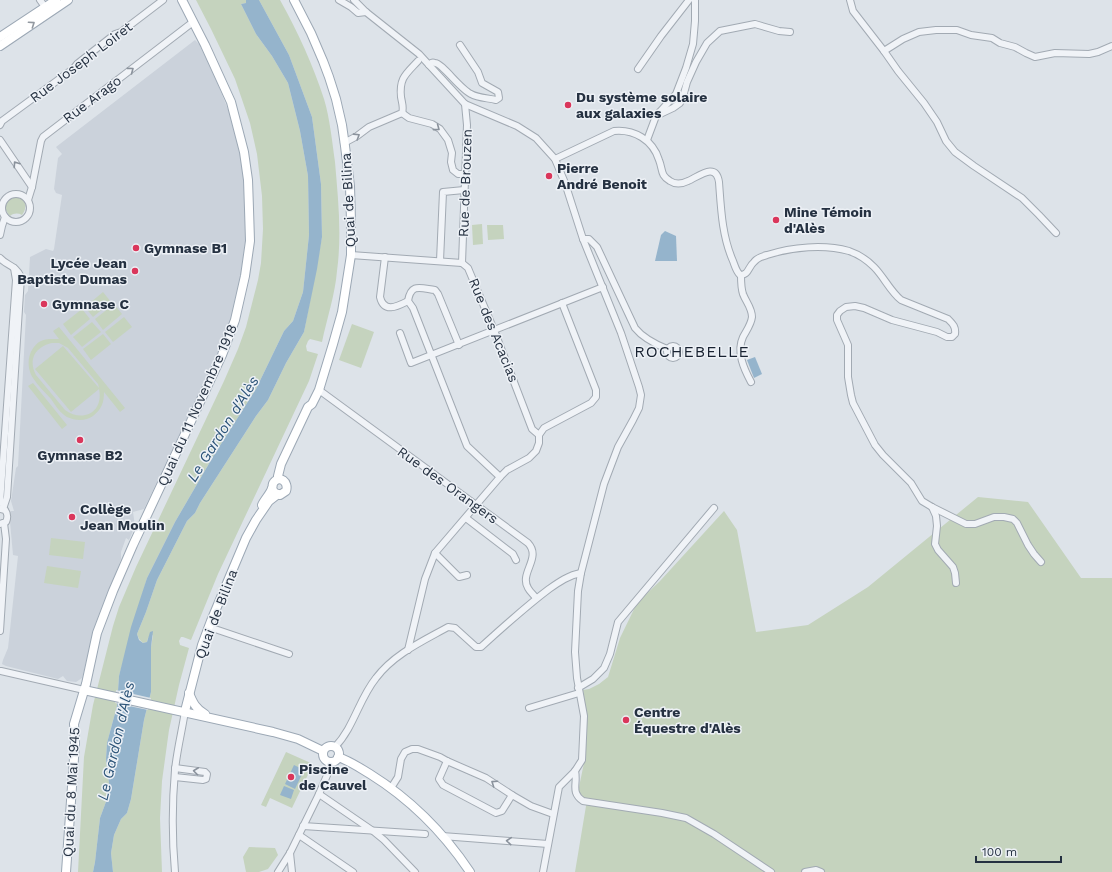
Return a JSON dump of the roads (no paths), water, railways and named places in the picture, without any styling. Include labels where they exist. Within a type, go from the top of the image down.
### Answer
[{"type":"main road","points":[[0,37],[56,0]]},
{"type":"main road","points":[[0,46],[68,0]]},
{"type":"main road","name":"Quai du 11 Novembre 1918","points":[[178,0],[193,22]]},
{"type":"main road","name":"Quai du 11 Novembre 1918","points":[[88,690],[97,633],[113,591],[133,544],[222,355],[235,320],[245,276],[250,241],[248,180],[244,152],[231,102],[205,45],[182,0]]},
{"type":"main road","name":"Quai de Bilina","points":[[281,480],[287,461],[313,409],[312,404],[333,344],[342,312],[350,255],[350,186],[342,125],[329,77],[297,0]]},
{"type":"main road","points":[[281,480],[287,484],[287,489],[284,493],[275,491],[273,484],[276,481],[281,480]]},
{"type":"main road","name":"Quai de Bilina","points":[[182,711],[190,693],[202,645],[246,538],[275,491]]},
{"type":"main road","points":[[88,690],[273,732],[298,739],[323,751]]},
{"type":"main road","name":"Quai du 8 Mai 1945","points":[[66,872],[75,744],[74,724],[88,690]]},
{"type":"main road","points":[[190,693],[196,707],[211,717]]},
{"type":"main road","points":[[328,746],[335,747],[338,750],[338,757],[333,762],[329,762],[324,758],[323,751],[328,746]]},
{"type":"main road","points":[[338,757],[355,765],[391,788],[415,808],[457,853],[470,872]]},
{"type":"street","points":[[40,0],[45,7]]},
{"type":"street","name":"Rue Joseph Loiret","points":[[0,125],[2,121],[73,69],[77,64],[115,34],[121,32],[163,0]]},
{"type":"street","points":[[339,0],[358,13],[366,12]]},
{"type":"street","points":[[354,0],[366,12],[419,54],[465,104],[517,126],[536,138],[555,159],[565,183],[584,239],[621,333],[639,387],[639,408],[618,447],[604,484],[581,572],[575,652],[579,691],[584,716],[582,760],[559,787],[543,872]]},
{"type":"street","points":[[638,69],[661,36],[690,0]]},
{"type":"street","points":[[646,140],[656,116],[676,94],[686,68],[693,44],[695,0]]},
{"type":"street","points":[[850,0],[853,11],[924,103],[937,122],[946,141],[955,152],[1022,198],[1056,234]]},
{"type":"street","name":"Rue Arago","points":[[28,200],[43,137],[193,22]]},
{"type":"street","points":[[656,116],[680,103],[696,62],[708,43],[720,31],[755,24],[779,31],[790,32]]},
{"type":"street","points":[[884,51],[903,39],[919,32],[936,30],[957,30],[971,35],[992,38],[1000,43],[1015,47],[1034,56],[1055,53],[1089,54],[1112,46]]},
{"type":"street","points":[[429,65],[432,62],[436,63],[461,87],[471,94],[496,100],[499,98],[498,92],[482,83],[478,72],[460,45]]},
{"type":"street","points":[[402,113],[403,109],[400,87],[403,77],[418,61]]},
{"type":"street","name":"Rue de Brouzen","points":[[462,262],[467,125],[465,104]]},
{"type":"street","points":[[344,143],[369,127],[402,113]]},
{"type":"street","points":[[402,113],[409,118],[427,122],[440,128],[448,140],[452,153],[453,170],[458,174],[465,174]]},
{"type":"street","points":[[555,159],[614,131],[622,130],[632,132],[646,140],[653,148],[659,159],[663,175],[671,182],[676,184],[687,182],[705,172],[711,171],[718,176],[725,238],[737,272],[741,275],[743,294],[750,307],[752,316],[749,327],[742,339],[740,348],[742,363],[752,382]]},
{"type":"street","points":[[0,140],[32,187]]},
{"type":"street","points":[[440,261],[443,192],[464,190]]},
{"type":"street","points":[[14,193],[24,195],[28,200],[30,209],[28,215],[21,221],[15,222],[9,220],[2,212],[2,199],[7,196],[14,193]]},
{"type":"street","points":[[0,235],[6,218]]},
{"type":"street","points":[[584,239],[589,239],[597,247],[639,334],[653,343],[667,349]]},
{"type":"street","points":[[741,275],[747,273],[753,262],[768,254],[803,248],[830,248],[850,251],[864,258],[876,269],[895,295],[901,300],[948,319],[956,329],[955,334],[946,337],[937,332],[892,320],[864,308],[855,306],[846,307],[840,310],[837,315],[837,320],[848,345],[848,377],[851,395],[857,411],[875,445],[911,483],[922,501],[966,524],[975,524],[994,517],[1013,519],[1017,523],[1028,546],[1040,562]]},
{"type":"street","name":"Rue des Acacias","points":[[350,255],[462,262],[471,273],[532,429],[538,435]]},
{"type":"street","points":[[385,257],[380,297],[381,303],[385,306],[396,307],[408,301]]},
{"type":"street","points":[[0,258],[18,271],[21,277],[7,497],[1,507]]},
{"type":"street","points":[[1,507],[16,280],[14,268]]},
{"type":"street","points":[[459,345],[438,294],[434,290],[418,287],[414,288],[410,292],[408,301],[413,308],[467,446],[500,477]]},
{"type":"street","points":[[400,333],[411,363],[603,287]]},
{"type":"street","points":[[408,650],[425,579],[435,553],[500,477],[507,470],[529,458],[536,451],[539,443],[538,435],[544,428],[591,403],[596,397],[596,390],[562,303]]},
{"type":"street","name":"Rue des Orangers","points":[[318,390],[528,543],[532,547],[534,555],[526,575],[526,582],[527,588],[536,598]]},
{"type":"street","points":[[0,631],[6,539],[2,524],[8,518],[7,512],[1,507]]},
{"type":"street","points":[[932,507],[936,516],[937,526],[935,544],[956,573],[956,583]]},
{"type":"street","points":[[529,708],[579,691],[604,668],[610,654],[618,622],[714,508]]},
{"type":"street","points":[[466,518],[513,554],[516,560]]},
{"type":"street","points":[[435,553],[459,577],[467,575]]},
{"type":"street","points":[[335,747],[344,737],[376,678],[390,664],[408,650],[448,626],[455,628],[476,647],[480,647],[536,598],[561,580],[581,572]]},
{"type":"street","points":[[209,628],[289,654]]},
{"type":"street","points":[[0,671],[88,690]]},
{"type":"street","points":[[175,872],[172,830],[175,768],[182,711]]},
{"type":"street","points":[[391,788],[398,777],[401,759],[405,752],[418,749],[440,757],[486,778],[512,796],[530,806],[553,814]]},
{"type":"street","points":[[447,761],[439,779],[443,785],[496,813],[502,811],[512,796]]},
{"type":"street","points":[[278,872],[290,853],[319,794],[328,773],[329,762]]},
{"type":"street","points":[[175,768],[206,772],[207,774],[206,779],[203,780],[175,777]]},
{"type":"street","points":[[575,770],[576,778],[574,791],[577,797],[583,802],[662,813],[686,818],[714,834],[771,872]]},
{"type":"street","points":[[319,794],[373,831],[384,840],[415,872]]},
{"type":"street","points":[[303,826],[425,834]]},
{"type":"street","points":[[299,835],[353,872]]},
{"type":"street","points":[[442,836],[548,844]]},
{"type":"street","points":[[290,853],[292,872]]},
{"type":"street","points":[[805,872],[816,870],[821,872]]},
{"type":"water","name":"Le Gardon d'Alès","points":[[246,0],[259,0],[289,55],[312,117],[321,184],[322,237],[317,269],[304,332],[286,363],[268,400],[256,416],[195,513],[187,521],[157,580],[137,634],[139,640],[143,643],[147,642],[150,632],[153,631],[151,647],[151,692],[144,720],[131,799],[127,813],[121,819],[114,835],[111,853],[113,872],[93,872],[100,818],[110,791],[106,759],[107,743],[117,706],[119,676],[131,627],[147,578],[175,522],[214,455],[256,389],[284,331],[293,321],[303,292],[309,235],[308,176],[300,131],[288,83],[272,56],[256,34],[241,4],[246,3]]},
{"type":"water","points":[[665,231],[676,236],[677,261],[655,261],[661,235]]},
{"type":"water","points":[[755,357],[762,374],[754,378],[747,360]]},
{"type":"water","points":[[294,765],[304,770],[295,789],[285,784]]},
{"type":"water","points":[[284,786],[294,790],[291,799],[280,795]]},
{"type":"place","name":"Du système solaire aux galaxies","points":[[568,105]]},
{"type":"place","name":"Pierre André Benoit","points":[[549,176]]},
{"type":"place","name":"Mine Témoin d'Alès","points":[[776,220]]},
{"type":"place","name":"Gymnase B1","points":[[136,248]]},
{"type":"place","name":"Lycée Jean Baptiste Dumas","points":[[135,271]]},
{"type":"place","name":"Gymnase C","points":[[44,304]]},
{"type":"place","name":"Gymnase B2","points":[[80,440]]},
{"type":"place","name":"Collège Jean Moulin","points":[[72,517]]},
{"type":"place","name":"Centre Équestre d'Alès","points":[[626,720]]},
{"type":"place","name":"Piscine de Cauvel","points":[[291,777]]},
{"type":"district","name":"ROCHEBELLE","points":[[692,351]]}]
